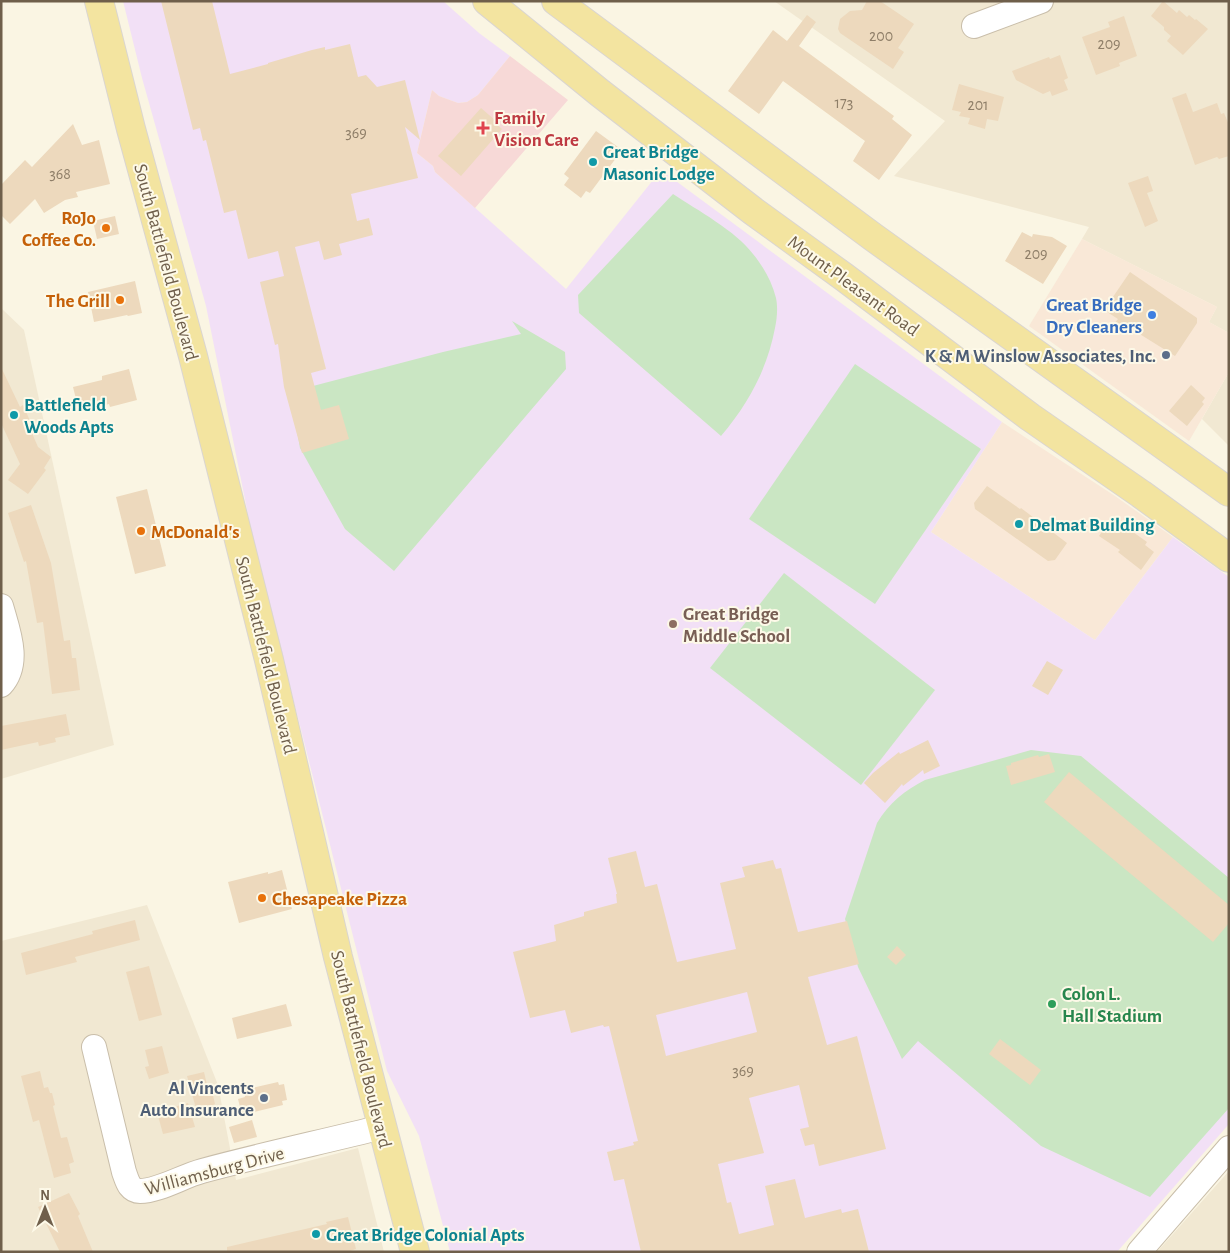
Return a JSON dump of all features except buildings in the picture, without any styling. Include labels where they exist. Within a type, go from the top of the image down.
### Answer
[{"type":"main road","name":"South Battlefield Boulevard","points":[[99,1],[131,129],[201,390],[269,660],[326,909],[415,1252]]},
{"type":"main road","name":"Mount Pleasant Road","points":[[487,1],[600,93],[753,211],[1030,417],[1229,558]]},
{"type":"main road","points":[[556,1],[873,237],[1229,492]]},
{"type":"street","points":[[974,26],[1041,1]]},
{"type":"street","points":[[1,606],[10,639],[12,658],[9,674],[1,685]]},
{"type":"street","name":"Williamsburg Drive","points":[[94,1047],[124,1172],[132,1190],[150,1189],[201,1171],[382,1127]]},
{"type":"street","points":[[1139,1252],[1229,1148]]},
{"type":"shaded area","name":"Great Bridge Middle School","points":[[123,1],[443,1],[479,33],[510,56],[478,95],[467,102],[458,103],[439,96],[432,90],[417,153],[433,166],[435,172],[566,289],[661,170],[1002,422],[931,532],[1095,640],[1173,537],[1229,577],[1229,1124],[1117,1252],[450,1252],[419,1136],[387,1071],[253,539],[206,306],[142,78]]},
{"type":"shaded area","points":[[774,1],[1229,1],[1229,333],[1209,322],[1217,307],[1082,239],[1089,227],[894,176],[945,121]]},
{"type":"shaded area","name":"Family Vision Care","points":[[510,56],[568,100],[475,208],[435,172],[433,166],[417,153],[432,90],[439,96],[458,103],[467,102],[478,95]]},
{"type":"shaded area","points":[[1082,239],[1217,307],[1209,322],[1229,333],[1229,372],[1189,441],[1029,326]]},
{"type":"shaded area","points":[[1,308],[24,330],[114,745],[1,779]]},
{"type":"shaded area","points":[[1229,372],[1229,446],[1202,419]]},
{"type":"shaded area","name":"Delmat Building","points":[[1002,422],[1115,496],[1173,537],[1095,640],[931,532]]},
{"type":"shaded area","points":[[147,905],[218,1085],[236,1180],[358,1148],[384,1252],[1,1252],[1,941]]},
{"type":"shaded area","points":[[1229,1171],[1229,1252],[1157,1252]]},
{"type":"green space","points":[[673,194],[716,221],[746,245],[764,269],[776,298],[776,324],[762,372],[740,412],[721,436],[579,313],[578,295]]},
{"type":"green space","points":[[512,321],[565,352],[566,369],[394,571],[345,529],[300,448],[290,392],[443,352],[521,334]]},
{"type":"green space","points":[[855,364],[981,449],[875,604],[749,519]]},
{"type":"green space","points":[[784,573],[935,690],[861,785],[710,668]]},
{"type":"green space","name":"Colon L. Hall Stadium","points":[[1031,750],[1081,756],[1229,878],[1229,1108],[1150,1197],[1041,1146],[918,1041],[902,1059],[858,967],[845,919],[877,823],[898,798],[925,780]]},
{"type":"place","name":"Family Vision Care","points":[[483,128]]},
{"type":"place","name":"Great Bridge Masonic Lodge","points":[[593,162]]},
{"type":"place","name":"RoJo Coffee Co.","points":[[106,228]]},
{"type":"place","name":"The Grill","points":[[120,300]]},
{"type":"place","name":"Great Bridge Dry Cleaners","points":[[1152,315]]},
{"type":"place","name":"K & M Winslow Associates, Inc.","points":[[1166,355]]},
{"type":"place","name":"Battlefield Woods Apts","points":[[14,415]]},
{"type":"place","name":"Delmat Building","points":[[1019,524]]},
{"type":"place","name":"McDonald's","points":[[141,531]]},
{"type":"place","name":"Great Bridge Middle School","points":[[673,624]]},
{"type":"place","name":"Chesapeake Pizza","points":[[262,898]]},
{"type":"place","name":"Colon L. Hall Stadium","points":[[1052,1004]]},
{"type":"place","name":"Al Vincents Auto Insurance","points":[[264,1098]]},
{"type":"place","name":"Great Bridge Colonial Apts","points":[[316,1234]]}]
